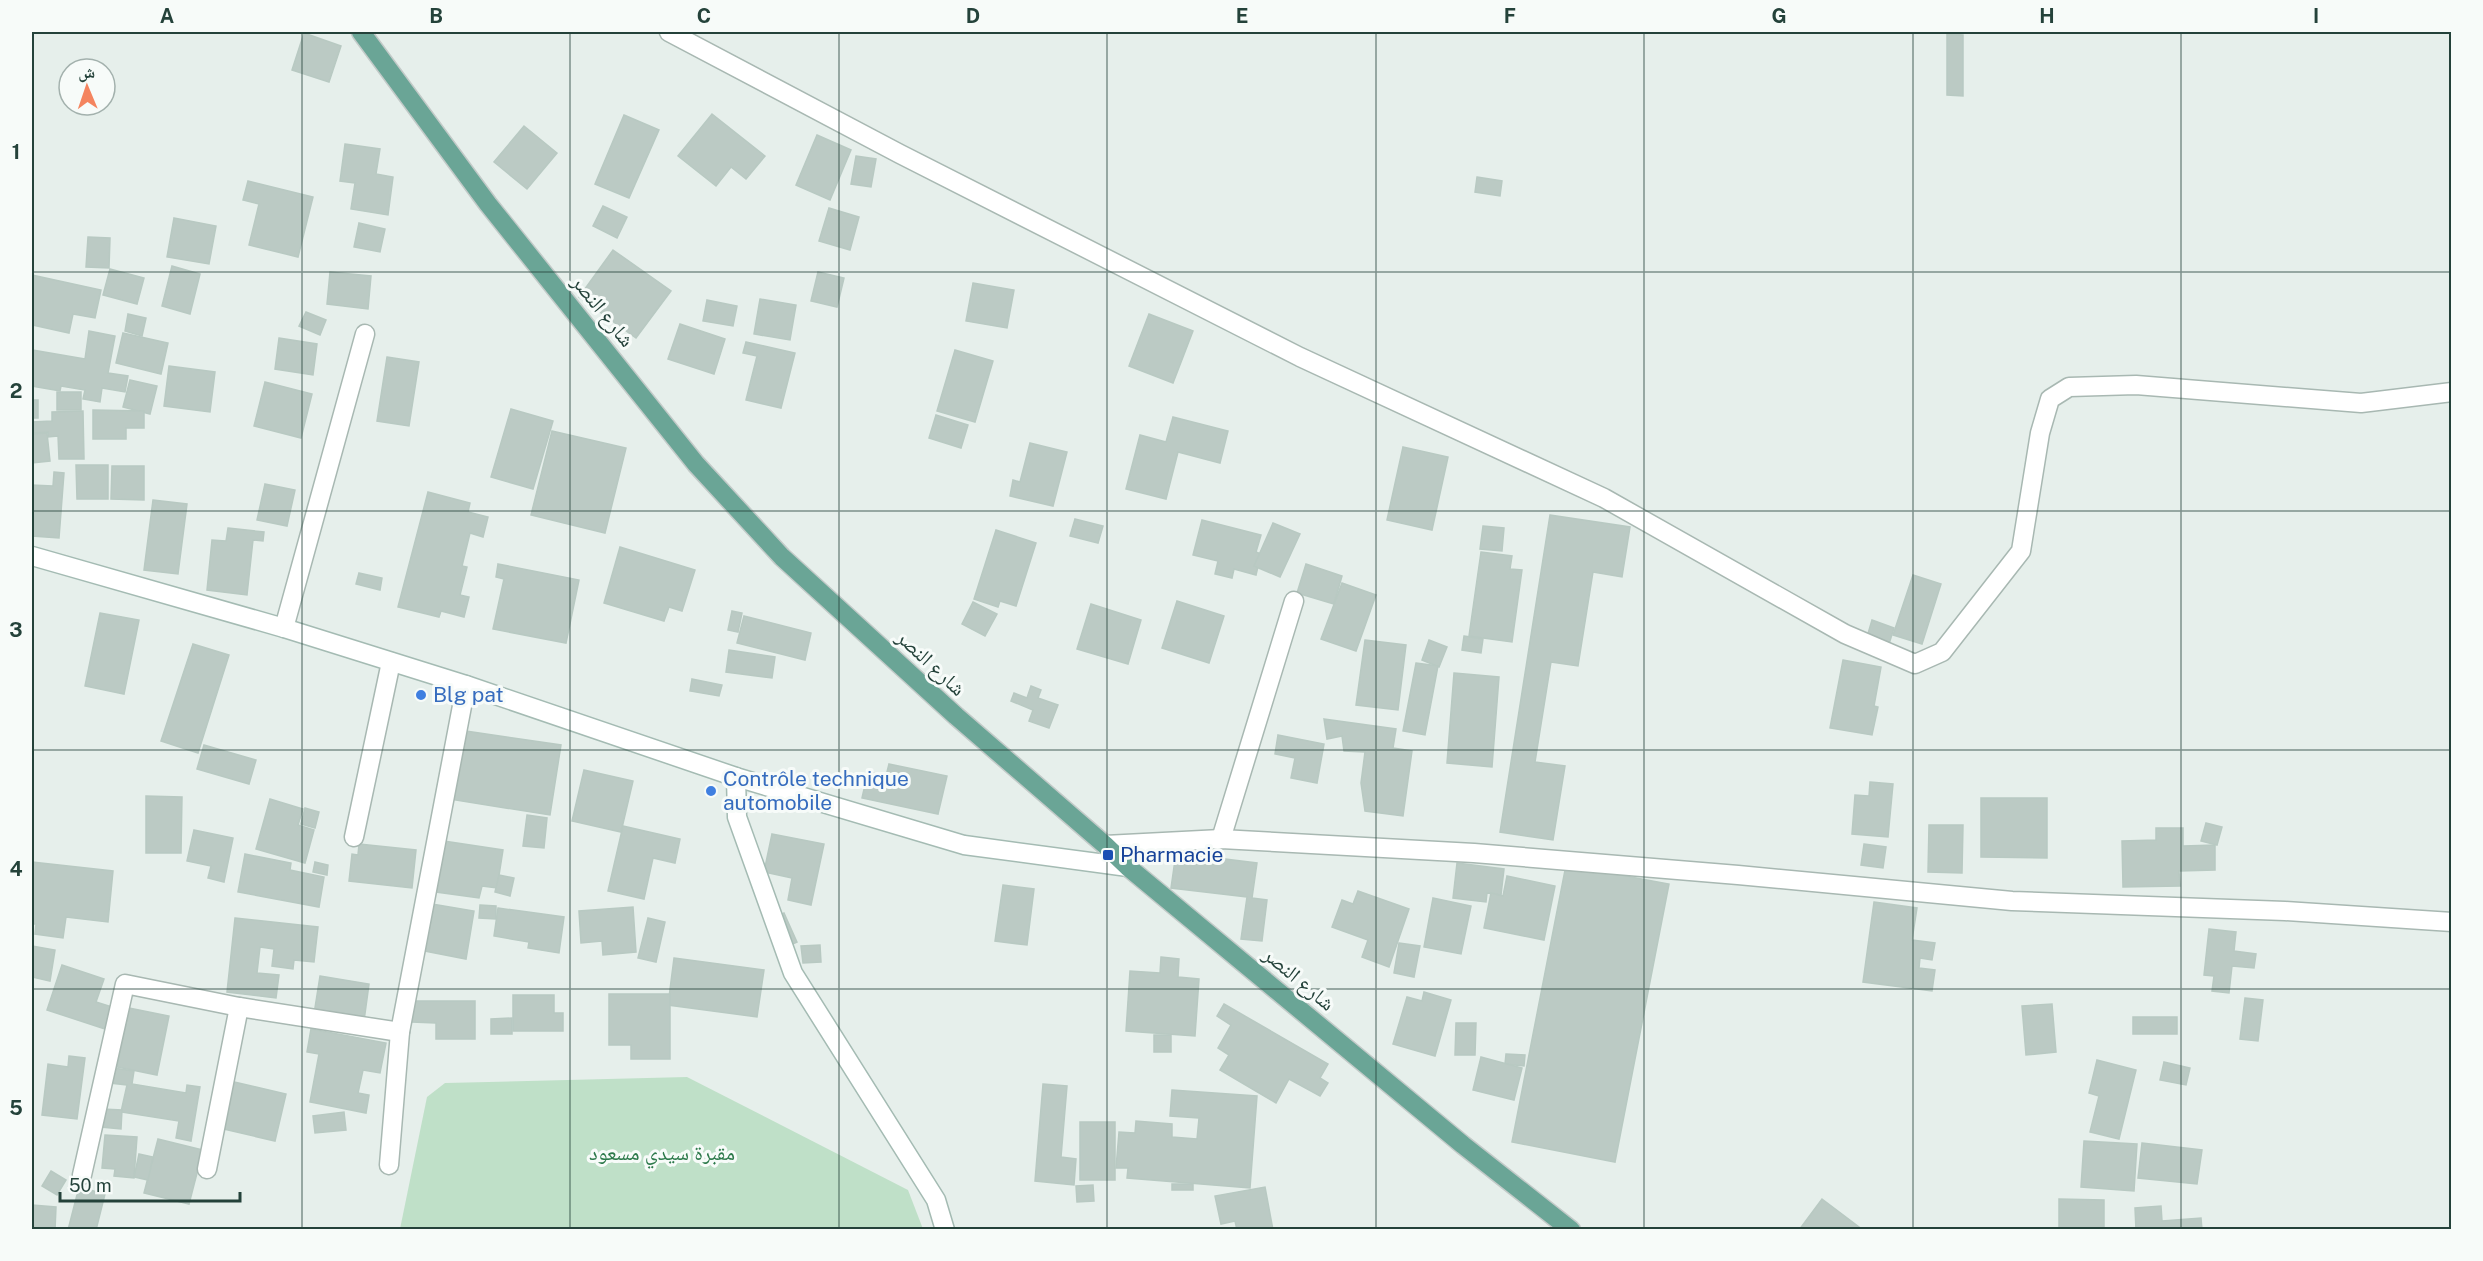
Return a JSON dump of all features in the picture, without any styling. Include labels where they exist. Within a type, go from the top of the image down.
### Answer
[{"type":"main road","name":"شارع النصر","points":[[361,32],[488,204],[696,464],[782,557],[956,716],[1128,867],[1463,1145],[1571,1230]]},
{"type":"street","points":[[669,32],[900,154],[1300,357],[1604,498],[1845,634],[1915,664],[1942,652],[2020,551],[2040,433],[2050,399],[2069,387],[2136,385],[2361,403],[2451,392]]},
{"type":"street","points":[[284,628],[365,334]]},
{"type":"street","points":[[32,556],[284,628],[466,685],[736,777],[964,845],[1128,867]]},
{"type":"street","points":[[1221,839],[1294,601]]},
{"type":"street","points":[[354,837],[391,662]]},
{"type":"street","points":[[389,1165],[400,1032],[466,685]]},
{"type":"street","points":[[736,777],[737,817],[793,973],[936,1200],[945,1230]]},
{"type":"street","points":[[1105,845],[1221,839],[1486,854],[2012,901],[2285,911],[2451,922]]},
{"type":"street","points":[[82,1175],[125,984],[238,1007],[400,1032]]},
{"type":"street","points":[[207,1169],[238,1007]]},
{"type":"green space","name":"مقبرة سيدي مسعود","points":[[687,1077],[908,1190],[923,1229],[400,1229],[427,1097],[445,1083]]},
{"type":"building","points":[[304,33],[341,46],[329,82],[292,70]]},
{"type":"building","points":[[1947,34],[1963,35],[1963,96],[1947,95]]},
{"type":"building","points":[[712,114],[765,156],[746,179],[731,167],[716,186],[678,156]]},
{"type":"building","points":[[624,115],[659,130],[629,198],[595,184]]},
{"type":"building","points":[[524,126],[557,153],[527,189],[494,162]]},
{"type":"building","points":[[817,135],[851,150],[830,200],[796,185]]},
{"type":"building","points":[[345,144],[380,149],[376,174],[393,177],[388,215],[351,209],[355,183],[340,181]]},
{"type":"building","points":[[856,156],[876,159],[871,187],[851,184]]},
{"type":"building","points":[[1477,177],[1502,181],[1500,196],[1475,192]]},
{"type":"building","points":[[248,181],[313,197],[298,257],[249,245],[259,204],[243,200]]},
{"type":"building","points":[[603,206],[627,217],[617,238],[593,226]]},
{"type":"building","points":[[829,208],[859,217],[850,250],[819,241]]},
{"type":"building","points":[[174,218],[216,226],[209,264],[167,257]]},
{"type":"building","points":[[359,223],[385,229],[380,252],[354,247]]},
{"type":"building","points":[[88,237],[110,238],[109,268],[86,267]]},
{"type":"building","points":[[613,250],[671,291],[636,338],[579,297]]},
{"type":"building","points":[[172,266],[200,274],[190,314],[162,306]]},
{"type":"building","points":[[110,269],[144,278],[137,304],[103,295]]},
{"type":"building","points":[[330,272],[371,276],[368,309],[327,304]]},
{"type":"building","points":[[818,272],[844,278],[837,307],[811,301]]},
{"type":"building","points":[[32,275],[101,290],[95,318],[73,314],[69,333],[32,325]]},
{"type":"building","points":[[973,283],[1014,290],[1007,328],[966,321]]},
{"type":"building","points":[[760,299],[796,305],[790,340],[754,334]]},
{"type":"building","points":[[707,300],[737,306],[733,326],[703,321]]},
{"type":"building","points":[[306,312],[326,320],[320,335],[299,326]]},
{"type":"building","points":[[128,314],[146,318],[142,336],[125,331]]},
{"type":"building","points":[[1149,314],[1193,331],[1173,383],[1129,366]]},
{"type":"building","points":[[680,324],[725,339],[714,374],[668,359]]},
{"type":"building","points":[[89,331],[115,336],[108,373],[128,376],[125,392],[102,388],[100,402],[83,399],[85,390],[61,386],[60,391],[32,386],[32,350],[85,359]]},
{"type":"building","points":[[123,333],[168,343],[161,374],[116,363]]},
{"type":"building","points":[[279,338],[317,344],[313,375],[275,369]]},
{"type":"building","points":[[746,342],[795,353],[781,408],[746,400],[757,356],[743,353]]},
{"type":"building","points":[[955,350],[993,361],[975,422],[937,411]]},
{"type":"building","points":[[387,357],[419,362],[409,426],[377,421]]},
{"type":"building","points":[[169,366],[215,372],[210,412],[164,406]]},
{"type":"building","points":[[130,380],[157,386],[150,414],[123,407]]},
{"type":"building","points":[[265,382],[312,394],[301,438],[254,426]]},
{"type":"building","points":[[57,392],[81,392],[81,410],[57,410]]},
{"type":"building","points":[[32,400],[38,400],[38,418],[32,418]]},
{"type":"building","points":[[511,409],[553,421],[533,489],[491,477]]},
{"type":"building","points":[[93,410],[144,411],[144,428],[126,428],[126,439],[93,439]]},
{"type":"building","points":[[83,411],[84,459],[59,459],[58,436],[48,437],[48,432],[32,433],[32,422],[52,421],[52,412]]},
{"type":"building","points":[[936,415],[968,425],[961,448],[929,438]]},
{"type":"building","points":[[1173,417],[1228,431],[1220,463],[1178,452],[1166,499],[1126,489],[1140,435],[1166,442]]},
{"type":"building","points":[[552,431],[626,448],[605,533],[531,515]]},
{"type":"building","points":[[47,433],[50,461],[32,463],[32,434]]},
{"type":"building","points":[[1030,443],[1067,452],[1053,506],[1010,496],[1013,480],[1020,482]]},
{"type":"building","points":[[1403,447],[1448,457],[1432,530],[1387,520]]},
{"type":"building","points":[[76,465],[108,465],[108,499],[77,499]]},
{"type":"building","points":[[112,466],[144,466],[144,500],[111,499]]},
{"type":"building","points":[[54,472],[64,473],[59,538],[32,536],[32,485],[53,486]]},
{"type":"building","points":[[265,484],[295,490],[287,526],[257,520]]},
{"type":"building","points":[[428,492],[470,503],[468,512],[488,517],[483,537],[470,533],[462,566],[467,567],[460,595],[469,597],[464,617],[441,611],[439,617],[398,607]]},
{"type":"building","points":[[153,500],[187,504],[178,574],[144,570]]},
{"type":"building","points":[[1550,515],[1630,527],[1622,577],[1593,572],[1578,666],[1551,662],[1535,762],[1565,766],[1553,840],[1500,832]]},
{"type":"building","points":[[1075,519],[1103,526],[1098,543],[1070,536]]},
{"type":"building","points":[[1202,520],[1261,535],[1256,552],[1261,554],[1256,575],[1234,569],[1232,578],[1215,574],[1218,561],[1193,555]]},
{"type":"building","points":[[1273,523],[1300,534],[1280,577],[1254,566]]},
{"type":"building","points":[[1483,526],[1504,528],[1502,551],[1480,549]]},
{"type":"building","points":[[228,528],[264,532],[263,541],[253,540],[247,595],[207,590],[212,540],[226,541]]},
{"type":"building","points":[[996,530],[1036,543],[1016,606],[1000,601],[998,607],[974,599]]},
{"type":"building","points":[[620,547],[695,570],[682,611],[669,607],[664,621],[604,603]]},
{"type":"building","points":[[1481,552],[1512,556],[1510,569],[1522,570],[1512,642],[1469,636]]},
{"type":"building","points":[[498,564],[579,580],[566,643],[493,629],[504,579],[496,577]]},
{"type":"building","points":[[1306,564],[1342,576],[1334,604],[1297,593]]},
{"type":"building","points":[[359,573],[382,578],[380,590],[356,584]]},
{"type":"building","points":[[1913,575],[1941,584],[1922,644],[1893,635]]},
{"type":"building","points":[[1342,583],[1376,595],[1356,651],[1321,639]]},
{"type":"building","points":[[1177,601],[1224,616],[1209,663],[1162,648]]},
{"type":"building","points":[[973,602],[997,614],[985,636],[962,624]]},
{"type":"building","points":[[1091,604],[1141,620],[1128,664],[1077,649]]},
{"type":"building","points":[[732,611],[742,613],[738,632],[728,630]]},
{"type":"building","points":[[100,613],[139,620],[124,694],[85,686]]},
{"type":"building","points":[[744,616],[811,633],[805,660],[737,643]]},
{"type":"building","points":[[1872,620],[1894,628],[1889,644],[1867,637]]},
{"type":"building","points":[[1464,636],[1483,639],[1481,653],[1462,650]]},
{"type":"building","points":[[1365,640],[1406,645],[1398,710],[1356,705]]},
{"type":"building","points":[[1429,640],[1447,647],[1439,667],[1422,660]]},
{"type":"building","points":[[193,644],[229,655],[198,753],[161,741]]},
{"type":"building","points":[[729,650],[775,657],[772,678],[726,672]]},
{"type":"building","points":[[1843,660],[1881,667],[1874,706],[1878,707],[1872,735],[1830,728]]},
{"type":"building","points":[[1416,663],[1438,666],[1425,735],[1403,731]]},
{"type":"building","points":[[1454,673],[1499,677],[1492,767],[1447,763]]},
{"type":"building","points":[[692,679],[722,685],[719,696],[690,691]]},
{"type":"building","points":[[1031,686],[1041,690],[1038,698],[1058,705],[1049,728],[1029,721],[1033,710],[1011,701],[1014,693],[1027,698]]},
{"type":"building","points":[[1324,719],[1396,729],[1393,748],[1412,751],[1403,816],[1365,811],[1361,783],[1365,752],[1344,751],[1342,736],[1327,739]]},
{"type":"building","points":[[459,730],[561,745],[550,815],[449,799]]},
{"type":"building","points":[[1278,735],[1324,744],[1317,783],[1291,778],[1295,758],[1275,754]]},
{"type":"building","points":[[204,745],[256,760],[249,784],[197,769]]},
{"type":"building","points":[[889,764],[947,776],[938,814],[862,798],[868,772],[886,776]]},
{"type":"building","points":[[584,770],[633,781],[621,832],[572,821]]},
{"type":"building","points":[[1870,782],[1893,784],[1888,837],[1852,834],[1855,795],[1869,796]]},
{"type":"building","points":[[146,796],[182,797],[181,853],[146,853]]},
{"type":"building","points":[[1981,798],[2047,798],[2047,858],[1981,857]]},
{"type":"building","points":[[270,799],[303,809],[298,825],[314,830],[305,863],[256,849]]},
{"type":"building","points":[[305,808],[319,812],[315,828],[301,824]]},
{"type":"building","points":[[527,815],[547,818],[544,848],[523,846]]},
{"type":"building","points":[[2206,823],[2222,827],[2217,845],[2201,841]]},
{"type":"building","points":[[1929,825],[1963,825],[1962,873],[1928,872]]},
{"type":"building","points":[[623,826],[680,839],[675,863],[653,858],[644,899],[608,891]]},
{"type":"building","points":[[2156,828],[2183,828],[2183,846],[2215,845],[2215,870],[2179,871],[2180,886],[2123,887],[2122,841],[2156,840]]},
{"type":"building","points":[[194,830],[233,838],[224,882],[208,878],[211,866],[187,861]]},
{"type":"building","points":[[772,834],[824,844],[811,905],[788,900],[792,878],[764,872]]},
{"type":"building","points":[[437,840],[503,850],[497,888],[482,886],[479,898],[429,891]]},
{"type":"building","points":[[359,844],[416,850],[412,888],[349,881],[352,854],[358,855]]},
{"type":"building","points":[[1864,844],[1886,847],[1883,868],[1861,865]]},
{"type":"building","points":[[1176,853],[1257,863],[1252,898],[1267,900],[1262,941],[1241,939],[1247,897],[1171,888]]},
{"type":"building","points":[[245,854],[291,863],[290,870],[324,877],[319,907],[238,892]]},
{"type":"building","points":[[32,862],[113,871],[108,922],[66,917],[63,938],[35,934],[36,924],[32,924]]},
{"type":"building","points":[[315,862],[328,865],[327,875],[313,872]]},
{"type":"building","points":[[1457,863],[1504,869],[1501,895],[1487,893],[1486,902],[1453,898]]},
{"type":"building","points":[[1566,865],[1669,884],[1615,1162],[1512,1142]]},
{"type":"building","points":[[499,875],[514,878],[510,896],[495,892]]},
{"type":"building","points":[[1507,876],[1555,886],[1544,940],[1484,928],[1491,893],[1503,896]]},
{"type":"building","points":[[1003,885],[1034,889],[1027,945],[995,941]]},
{"type":"building","points":[[1358,891],[1409,909],[1389,967],[1362,957],[1368,940],[1332,927],[1342,900],[1353,904]]},
{"type":"building","points":[[1433,898],[1471,906],[1461,954],[1424,947]]},
{"type":"building","points":[[1874,902],[1917,908],[1912,940],[1935,943],[1932,960],[1920,958],[1919,968],[1935,970],[1932,991],[1863,982]]},
{"type":"building","points":[[432,904],[474,911],[466,959],[424,951]]},
{"type":"building","points":[[480,905],[496,906],[496,919],[479,918]]},
{"type":"building","points":[[633,907],[636,952],[603,955],[602,941],[581,943],[579,911]]},
{"type":"building","points":[[498,908],[564,917],[559,953],[528,948],[529,942],[494,936]]},
{"type":"building","points":[[784,913],[797,942],[788,946],[775,917]]},
{"type":"building","points":[[235,918],[318,927],[314,962],[294,960],[293,969],[272,966],[274,949],[260,947],[257,973],[279,975],[276,998],[227,992]]},
{"type":"building","points":[[648,918],[665,922],[656,962],[638,958]]},
{"type":"building","points":[[2209,929],[2236,932],[2234,951],[2256,954],[2254,968],[2232,966],[2229,993],[2212,991],[2214,976],[2204,975]]},
{"type":"building","points":[[1399,943],[1420,946],[1414,977],[1394,973]]},
{"type":"building","points":[[820,945],[821,962],[803,963],[801,946]]},
{"type":"building","points":[[32,946],[55,950],[50,981],[32,977]]},
{"type":"building","points":[[1161,957],[1179,959],[1178,977],[1199,979],[1195,1036],[1126,1031],[1130,971],[1160,973]]},
{"type":"building","points":[[674,958],[764,970],[757,1017],[668,1005]]},
{"type":"building","points":[[62,965],[104,979],[96,1002],[112,1007],[105,1029],[47,1010]]},
{"type":"building","points":[[320,976],[369,984],[364,1021],[314,1014]]},
{"type":"building","points":[[1424,992],[1451,1000],[1435,1056],[1393,1044],[1407,997],[1422,1001]]},
{"type":"building","points":[[609,994],[670,994],[670,1059],[631,1059],[631,1045],[609,1045]]},
{"type":"building","points":[[513,995],[554,995],[554,1013],[563,1013],[563,1031],[513,1031]]},
{"type":"building","points":[[2245,998],[2263,1000],[2258,1041],[2240,1039]]},
{"type":"building","points":[[413,1001],[475,1001],[475,1039],[436,1039],[436,1023],[412,1022]]},
{"type":"building","points":[[1224,1004],[1328,1064],[1320,1078],[1328,1083],[1320,1096],[1289,1079],[1276,1103],[1220,1070],[1229,1055],[1218,1048],[1231,1025],[1217,1016]]},
{"type":"building","points":[[2052,1004],[2056,1052],[2026,1055],[2022,1006]]},
{"type":"building","points":[[129,1008],[169,1016],[157,1075],[117,1067]]},
{"type":"building","points":[[2133,1017],[2177,1017],[2177,1034],[2133,1034]]},
{"type":"building","points":[[512,1018],[512,1034],[491,1034],[491,1019]]},
{"type":"building","points":[[1456,1023],[1476,1023],[1475,1055],[1455,1055]]},
{"type":"building","points":[[311,1029],[386,1043],[380,1073],[363,1070],[358,1093],[369,1095],[366,1113],[310,1102],[319,1054],[307,1052]]},
{"type":"building","points":[[1154,1035],[1171,1035],[1171,1052],[1154,1052]]},
{"type":"building","points":[[1506,1054],[1525,1055],[1524,1066],[1505,1064]]},
{"type":"building","points":[[69,1056],[85,1058],[77,1119],[42,1115],[48,1064],[68,1067]]},
{"type":"building","points":[[1481,1057],[1522,1068],[1514,1100],[1473,1090]]},
{"type":"building","points":[[2097,1060],[2136,1070],[2119,1139],[2090,1132],[2099,1096],[2089,1093]]},
{"type":"building","points":[[2164,1062],[2190,1068],[2186,1085],[2160,1080]]},
{"type":"building","points":[[113,1068],[134,1071],[132,1084],[186,1093],[187,1085],[200,1087],[191,1141],[176,1138],[179,1121],[121,1112],[127,1085],[110,1083]]},
{"type":"building","points":[[230,1081],[286,1094],[275,1141],[219,1128]]},
{"type":"building","points":[[1043,1084],[1067,1086],[1061,1157],[1076,1159],[1074,1185],[1035,1181]]},
{"type":"building","points":[[1172,1090],[1257,1096],[1250,1188],[1127,1178],[1128,1168],[1116,1168],[1119,1132],[1135,1133],[1136,1121],[1172,1124],[1172,1137],[1197,1139],[1199,1118],[1170,1116]]},
{"type":"building","points":[[102,1109],[122,1110],[121,1129],[101,1127]]},
{"type":"building","points":[[344,1112],[346,1130],[315,1133],[313,1116]]},
{"type":"building","points":[[1080,1122],[1115,1122],[1115,1180],[1080,1180]]},
{"type":"building","points":[[105,1135],[137,1137],[134,1178],[114,1176],[115,1169],[102,1168]]},
{"type":"building","points":[[158,1139],[203,1150],[189,1204],[144,1193]]},
{"type":"building","points":[[2084,1141],[2137,1144],[2134,1191],[2081,1187]]},
{"type":"building","points":[[2142,1143],[2202,1150],[2197,1184],[2138,1178]]},
{"type":"building","points":[[139,1154],[153,1157],[148,1180],[134,1177]]},
{"type":"building","points":[[51,1171],[66,1180],[57,1195],[42,1186]]},
{"type":"building","points":[[1172,1184],[1193,1184],[1193,1190],[1172,1190]]},
{"type":"building","points":[[1093,1185],[1094,1201],[1077,1202],[1076,1186]]},
{"type":"building","points":[[79,1187],[105,1194],[96,1230],[68,1230]]},
{"type":"building","points":[[1265,1187],[1273,1230],[1237,1230],[1235,1221],[1221,1224],[1215,1196]]},
{"type":"building","points":[[1822,1199],[1863,1230],[1799,1230]]},
{"type":"building","points":[[2059,1199],[2104,1200],[2104,1230],[2059,1230]]},
{"type":"building","points":[[32,1205],[56,1207],[55,1230],[32,1230]]},
{"type":"building","points":[[2161,1206],[2162,1221],[2201,1218],[2202,1230],[2136,1230],[2135,1208]]},
{"type":"place","name":"Blg pat","points":[[421,695]]},
{"type":"place","name":"Contrôle technique automobile","points":[[711,791]]},
{"type":"place","name":"Pharmacie","points":[[1108,855]]}]
